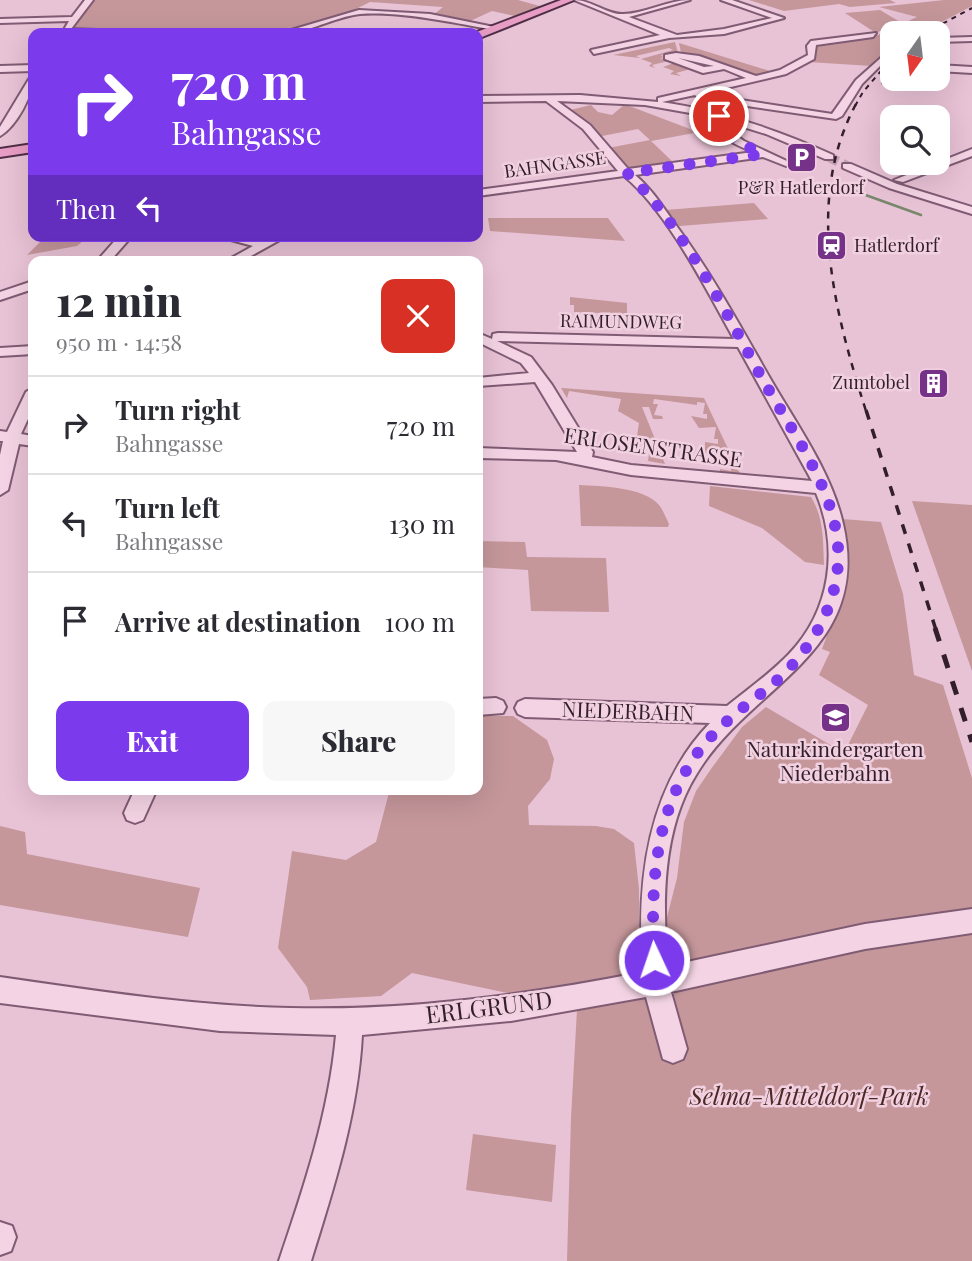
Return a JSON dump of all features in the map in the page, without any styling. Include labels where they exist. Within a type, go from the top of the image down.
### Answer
[{"type":"main road","points":[[483,33],[569,0]]},
{"type":"main road","points":[[0,153],[28,149]]},
{"type":"street","points":[[67,28],[89,0]]},
{"type":"street","points":[[578,0],[673,37]]},
{"type":"street","points":[[621,17],[686,0]]},
{"type":"street","points":[[594,52],[780,18],[725,0]]},
{"type":"street","points":[[302,28],[359,11],[430,16],[495,28]]},
{"type":"street","points":[[0,21],[74,19]]},
{"type":"street","points":[[647,103],[783,72],[806,61],[813,53],[811,46],[814,43],[873,37]]},
{"type":"street","points":[[950,40],[972,39]]},
{"type":"street","points":[[722,67],[703,70],[668,57],[680,54],[722,67],[757,79]]},
{"type":"street","points":[[688,94],[833,117],[839,114],[859,82],[880,62]]},
{"type":"street","points":[[0,69],[28,68]]},
{"type":"street","points":[[950,69],[972,70]]},
{"type":"street","points":[[0,133],[12,118],[28,88]]},
{"type":"street","name":"NIEDERBAHN","points":[[548,98],[580,121],[672,228],[743,343],[823,488],[832,511],[838,548],[838,568],[829,608],[814,638],[793,664],[769,687],[732,715],[692,760],[666,818],[654,868],[652,917],[656,981],[673,1049]]},
{"type":"street","points":[[483,99],[583,98],[647,103],[719,116],[791,138],[829,157]]},
{"type":"street","name":"BAHNGASSE","points":[[719,116],[714,121],[721,130],[762,154],[786,163]]},
{"type":"street","points":[[899,180],[972,152]]},
{"type":"street","name":"BAHNGASSE","points":[[483,192],[762,154]]},
{"type":"street","points":[[847,166],[893,186],[972,211]]},
{"type":"street","points":[[108,256],[121,242]]},
{"type":"street","points":[[251,242],[261,244]]},
{"type":"street","points":[[241,256],[266,242]]},
{"type":"street","points":[[112,256],[117,246]]},
{"type":"street","points":[[0,296],[28,287]]},
{"type":"street","name":"RAIMUNDWEG","points":[[498,337],[743,343]]},
{"type":"street","points":[[483,339],[526,360],[586,452],[583,460]]},
{"type":"street","points":[[0,352],[28,350]]},
{"type":"street","points":[[483,382],[538,377]]},
{"type":"street","points":[[0,490],[6,472],[19,451],[17,439],[28,405]]},
{"type":"street","name":"ERLOSENSTRASSE","points":[[483,453],[530,453],[642,472],[823,488]]},
{"type":"street","name":"NIEDERBAHN","points":[[525,708],[732,715]]},
{"type":"street","points":[[135,813],[143,795]]},
{"type":"street","name":"ERLGRUND","points":[[0,990],[252,1020],[350,1021],[470,1013],[547,1003],[905,928],[972,920]]},
{"type":"street","points":[[295,1261],[322,1178],[346,1077],[350,1021]]},
{"type":"green space","points":[[93,0],[518,0],[543,7],[519,17],[492,11],[468,22],[432,16],[443,7],[370,2],[356,9],[359,12],[300,28],[71,28]]},
{"type":"green space","points":[[749,0],[890,0],[896,3],[850,7],[839,4],[784,11]]},
{"type":"green space","points":[[944,0],[972,0],[972,6],[944,21],[908,21],[917,17],[879,7]]},
{"type":"green space","points":[[880,10],[898,21],[880,21],[880,31],[876,33],[845,13]]},
{"type":"green space","points":[[880,34],[880,59],[872,66],[808,62],[815,56],[816,44]]},
{"type":"green space","points":[[675,42],[678,53],[661,55],[663,57],[660,59],[665,58],[691,69],[676,73],[681,76],[670,74],[674,71],[663,67],[674,63],[668,61],[652,65],[655,68],[649,66],[652,63],[641,59],[673,50],[669,48],[636,56],[640,58],[613,55]]},
{"type":"green space","points":[[679,43],[770,71],[754,76],[709,61],[710,59],[681,53]]},
{"type":"green space","points":[[591,105],[598,112],[612,115],[624,105],[632,107],[690,129],[694,133],[651,141],[675,164],[626,170],[608,148],[650,140],[638,129],[597,137],[566,111]]},
{"type":"green space","points":[[754,203],[768,219],[680,226],[674,224],[665,210]]},
{"type":"green space","points":[[488,218],[608,218],[625,241],[490,231]]},
{"type":"green space","points":[[40,242],[82,242],[77,246],[27,255]]},
{"type":"green space","points":[[570,297],[627,303],[627,314],[574,312]]},
{"type":"green space","points":[[561,388],[704,398],[740,474],[720,473],[720,469],[731,471],[731,467],[727,466],[729,453],[699,453],[698,450],[705,450],[705,442],[718,444],[718,439],[714,439],[716,427],[699,428],[691,416],[707,419],[707,414],[703,414],[705,403],[697,402],[697,405],[654,399],[653,404],[658,404],[654,415],[662,416],[663,419],[653,419],[649,407],[642,407],[665,464],[648,461],[650,448],[637,436],[639,423],[618,411],[621,399],[569,391],[567,398]]},
{"type":"green space","points":[[579,485],[643,494],[659,505],[668,527],[581,526]]},
{"type":"green space","points":[[710,486],[811,497],[821,521],[824,565],[805,562],[762,528],[709,506]]},
{"type":"green space","points":[[912,501],[972,505],[972,671]]},
{"type":"green space","name":"Selma-Mitteldorf-Park","points":[[842,519],[881,522],[903,594],[914,675],[943,685],[972,778],[972,1261],[567,1261],[577,1010],[646,998],[649,1007],[675,1002],[665,925],[677,878],[684,822],[696,791],[742,727],[766,707],[844,753],[868,705],[819,675],[830,652],[822,649],[847,580],[848,550]]},
{"type":"green space","points":[[483,541],[525,542],[527,557],[606,558],[609,612],[531,611],[528,570],[483,567]]},
{"type":"green space","points":[[483,716],[513,716],[547,740],[554,759],[550,779],[528,806],[529,825],[596,826],[614,829],[634,843],[639,889],[639,949],[625,978],[517,995],[412,973],[381,996],[310,1000],[307,987],[278,948],[292,851],[346,860],[376,842],[388,795],[483,795]]},
{"type":"green space","points":[[0,826],[25,832],[27,854],[200,888],[188,937],[0,905]]},
{"type":"green space","points":[[473,1134],[556,1145],[552,1202],[466,1190]]},
{"type":"waterway","points":[[849,189],[921,215]]},
{"type":"tunnel","points":[[829,157],[847,166]]},
{"type":"railway","points":[[948,21],[972,8]]},
{"type":"railway","points":[[856,105],[880,72]]},
{"type":"railway","points":[[856,105],[840,141],[831,179],[828,218],[836,296],[844,335],[866,411]]},
{"type":"railway","points":[[866,410],[936,630]]},
{"type":"railway","points":[[935,628],[972,742]]},
{"type":"place","name":"P&R Hatlerdorf","points":[[801,157]]},
{"type":"place","name":"Hatlerdorf","points":[[831,246]]},
{"type":"place","name":"Zumtobel","points":[[933,383]]},
{"type":"place","name":"Naturkindergarten Niederbahn","points":[[835,718]]},
{"type":"route","points":[[654,960],[654,868],[666,818],[679,785],[692,760],[712,735],[732,715],[769,687],[793,664],[814,638],[829,608],[838,568],[836,529],[823,488],[704,278],[672,228],[639,184],[627,173],[762,154],[715,125],[714,121],[719,116]]}]
